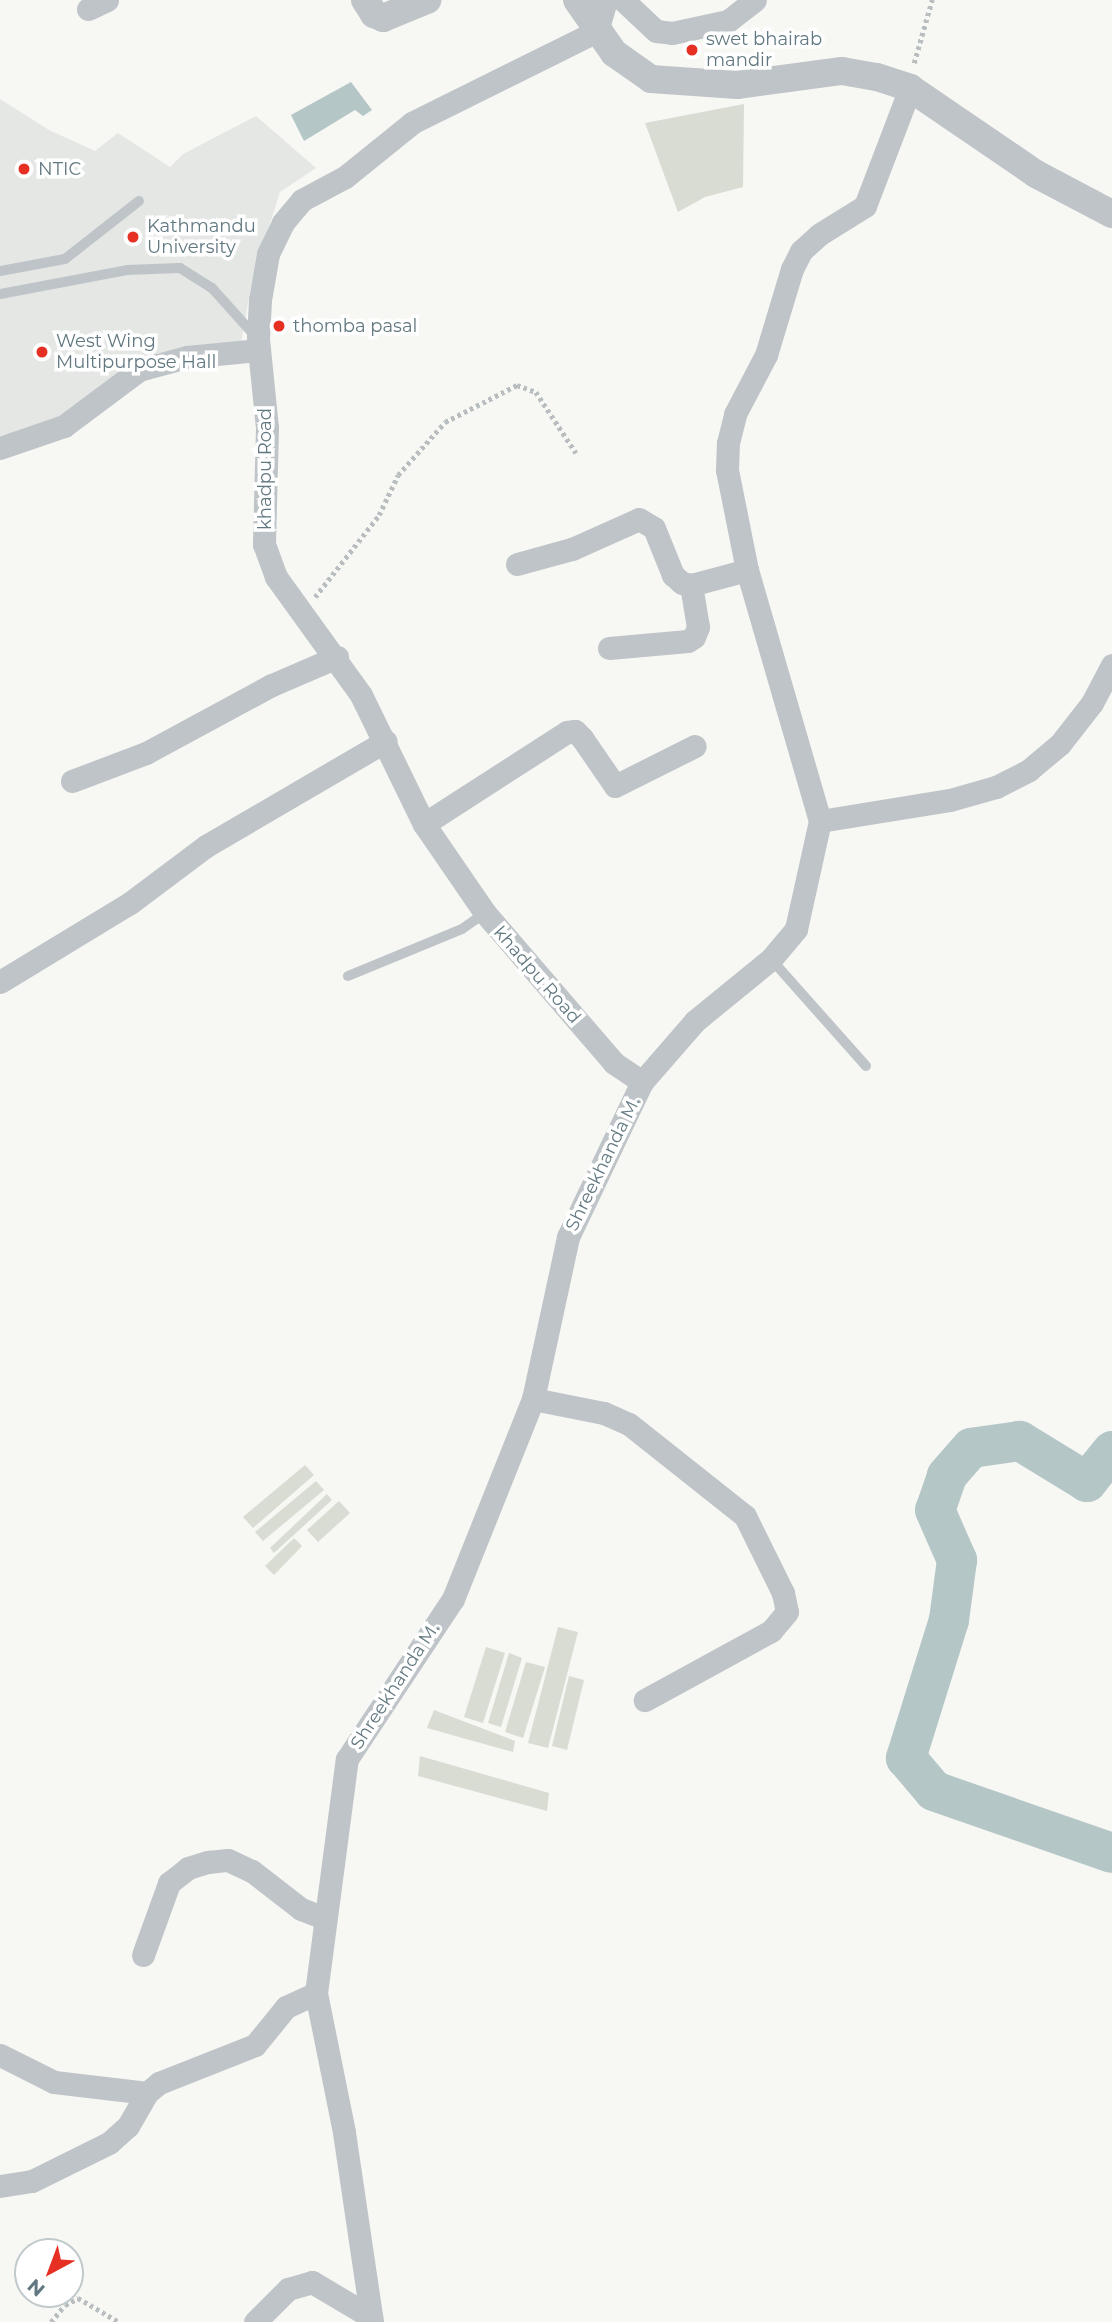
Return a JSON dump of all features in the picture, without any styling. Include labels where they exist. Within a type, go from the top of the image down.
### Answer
[{"type":"street","points":[[365,0],[374,14],[383,18],[426,0]]},
{"type":"street","points":[[577,0],[614,52],[651,79],[737,85],[842,71],[909,89],[1036,174],[1112,214]]},
{"type":"street","points":[[597,31],[606,0]]},
{"type":"street","points":[[623,0],[656,30],[672,33],[728,21],[755,0]]},
{"type":"street","name":"khadpu Road","points":[[597,31],[424,116],[345,177],[296,205],[268,254],[258,344],[267,428],[264,544],[276,577],[301,614],[337,657],[386,741],[424,824],[485,914],[614,1063],[642,1082]]},
{"type":"street","points":[[909,89],[865,206],[801,251],[766,355],[735,414],[727,470],[747,570],[820,821],[950,800],[996,787],[1028,770],[1060,744],[1091,704],[1112,666]]},
{"type":"street","points":[[0,449],[64,426],[139,370],[187,357],[258,344]]},
{"type":"street","points":[[517,564],[572,549],[639,519],[654,528],[673,575],[691,585],[747,570]]},
{"type":"street","points":[[608,648],[688,641],[694,637],[698,627],[691,585]]},
{"type":"street","points":[[72,781],[146,753],[272,685],[337,657]]},
{"type":"street","points":[[424,824],[567,732],[575,731],[582,738],[615,786],[695,746]]},
{"type":"street","points":[[0,982],[130,904],[206,846],[386,741]]},
{"type":"street","name":"Shreekhanda M.","points":[[372,2320],[344,2132],[316,1993],[347,1759],[453,1599],[533,1399],[568,1237],[642,1082],[695,1021],[771,959],[796,929],[820,821]]},
{"type":"street","points":[[533,1399],[604,1413],[629,1424],[745,1516],[783,1593],[787,1612],[771,1631],[645,1700]]},
{"type":"street","points":[[143,1955],[169,1884],[188,1868],[208,1862],[228,1860],[252,1871],[301,1909],[324,1918]]},
{"type":"street","points":[[0,2186],[32,2180],[110,2143],[128,2126],[148,2093],[159,2082],[255,2045],[286,2007],[316,1993]]},
{"type":"street","points":[[0,2055],[54,2082],[148,2093]]},
{"type":"street","points":[[255,2322],[288,2289],[312,2282],[372,2320]]},
{"type":"lane","points":[[0,271],[65,259],[139,201]]},
{"type":"lane","points":[[0,294],[127,270],[180,268],[212,288],[258,344]]},
{"type":"lane","points":[[348,976],[462,929],[485,914]]},
{"type":"lane","points":[[771,959],[866,1066]]},
{"type":"path","points":[[909,89],[932,0]]},
{"type":"path","points":[[301,614],[379,515],[398,475],[445,422],[517,385],[536,392],[576,453]]},
{"type":"path","points":[[51,2322],[65,2305],[78,2298],[118,2322]]},
{"type":"shaded area","points":[[351,82],[372,110],[363,116],[355,110],[304,141],[291,115]]},
{"type":"shaded area","name":"Kathmandu University","points":[[0,99],[49,130],[95,151],[118,133],[170,167],[183,154],[256,116],[316,168],[280,192],[252,281],[241,342],[141,357],[41,430],[0,436]]},
{"type":"shaded area","points":[[744,104],[743,187],[705,197],[678,212],[645,123]]},
{"type":"shaded area","points":[[305,1465],[314,1475],[253,1528],[243,1517]]},
{"type":"shaded area","points":[[316,1481],[324,1490],[263,1541],[255,1532]]},
{"type":"shaded area","points":[[327,1494],[332,1500],[274,1553],[270,1548]]},
{"type":"shaded area","points":[[339,1501],[350,1513],[318,1542],[307,1530]]},
{"type":"shaded area","points":[[294,1538],[302,1546],[274,1575],[265,1566]]},
{"type":"shaded area","points":[[558,1627],[578,1632],[548,1748],[528,1743]]},
{"type":"shaded area","points":[[486,1647],[505,1653],[483,1723],[464,1717]]},
{"type":"shaded area","points":[[509,1653],[522,1658],[501,1727],[488,1723]]},
{"type":"shaded area","points":[[526,1662],[545,1667],[523,1738],[505,1732]]},
{"type":"shaded area","points":[[569,1676],[584,1680],[567,1750],[552,1746]]},
{"type":"shaded area","points":[[434,1710],[515,1741],[513,1752],[427,1728]]},
{"type":"shaded area","points":[[420,1756],[549,1793],[547,1811],[418,1776]]},
{"type":"waterway","points":[[1112,1451],[1087,1482],[1020,1441],[971,1448],[947,1476],[935,1510],[957,1560],[949,1620],[906,1758],[934,1791],[1112,1853]]},
{"type":"place","name":"swet bhairab mandir","points":[[692,50]]},
{"type":"place","name":"NTIC","points":[[24,169]]},
{"type":"place","name":"Kathmandu University","points":[[133,237]]},
{"type":"place","name":"thomba pasal","points":[[279,326]]},
{"type":"place","name":"West Wing Multipurpose Hall","points":[[42,352]]}]
